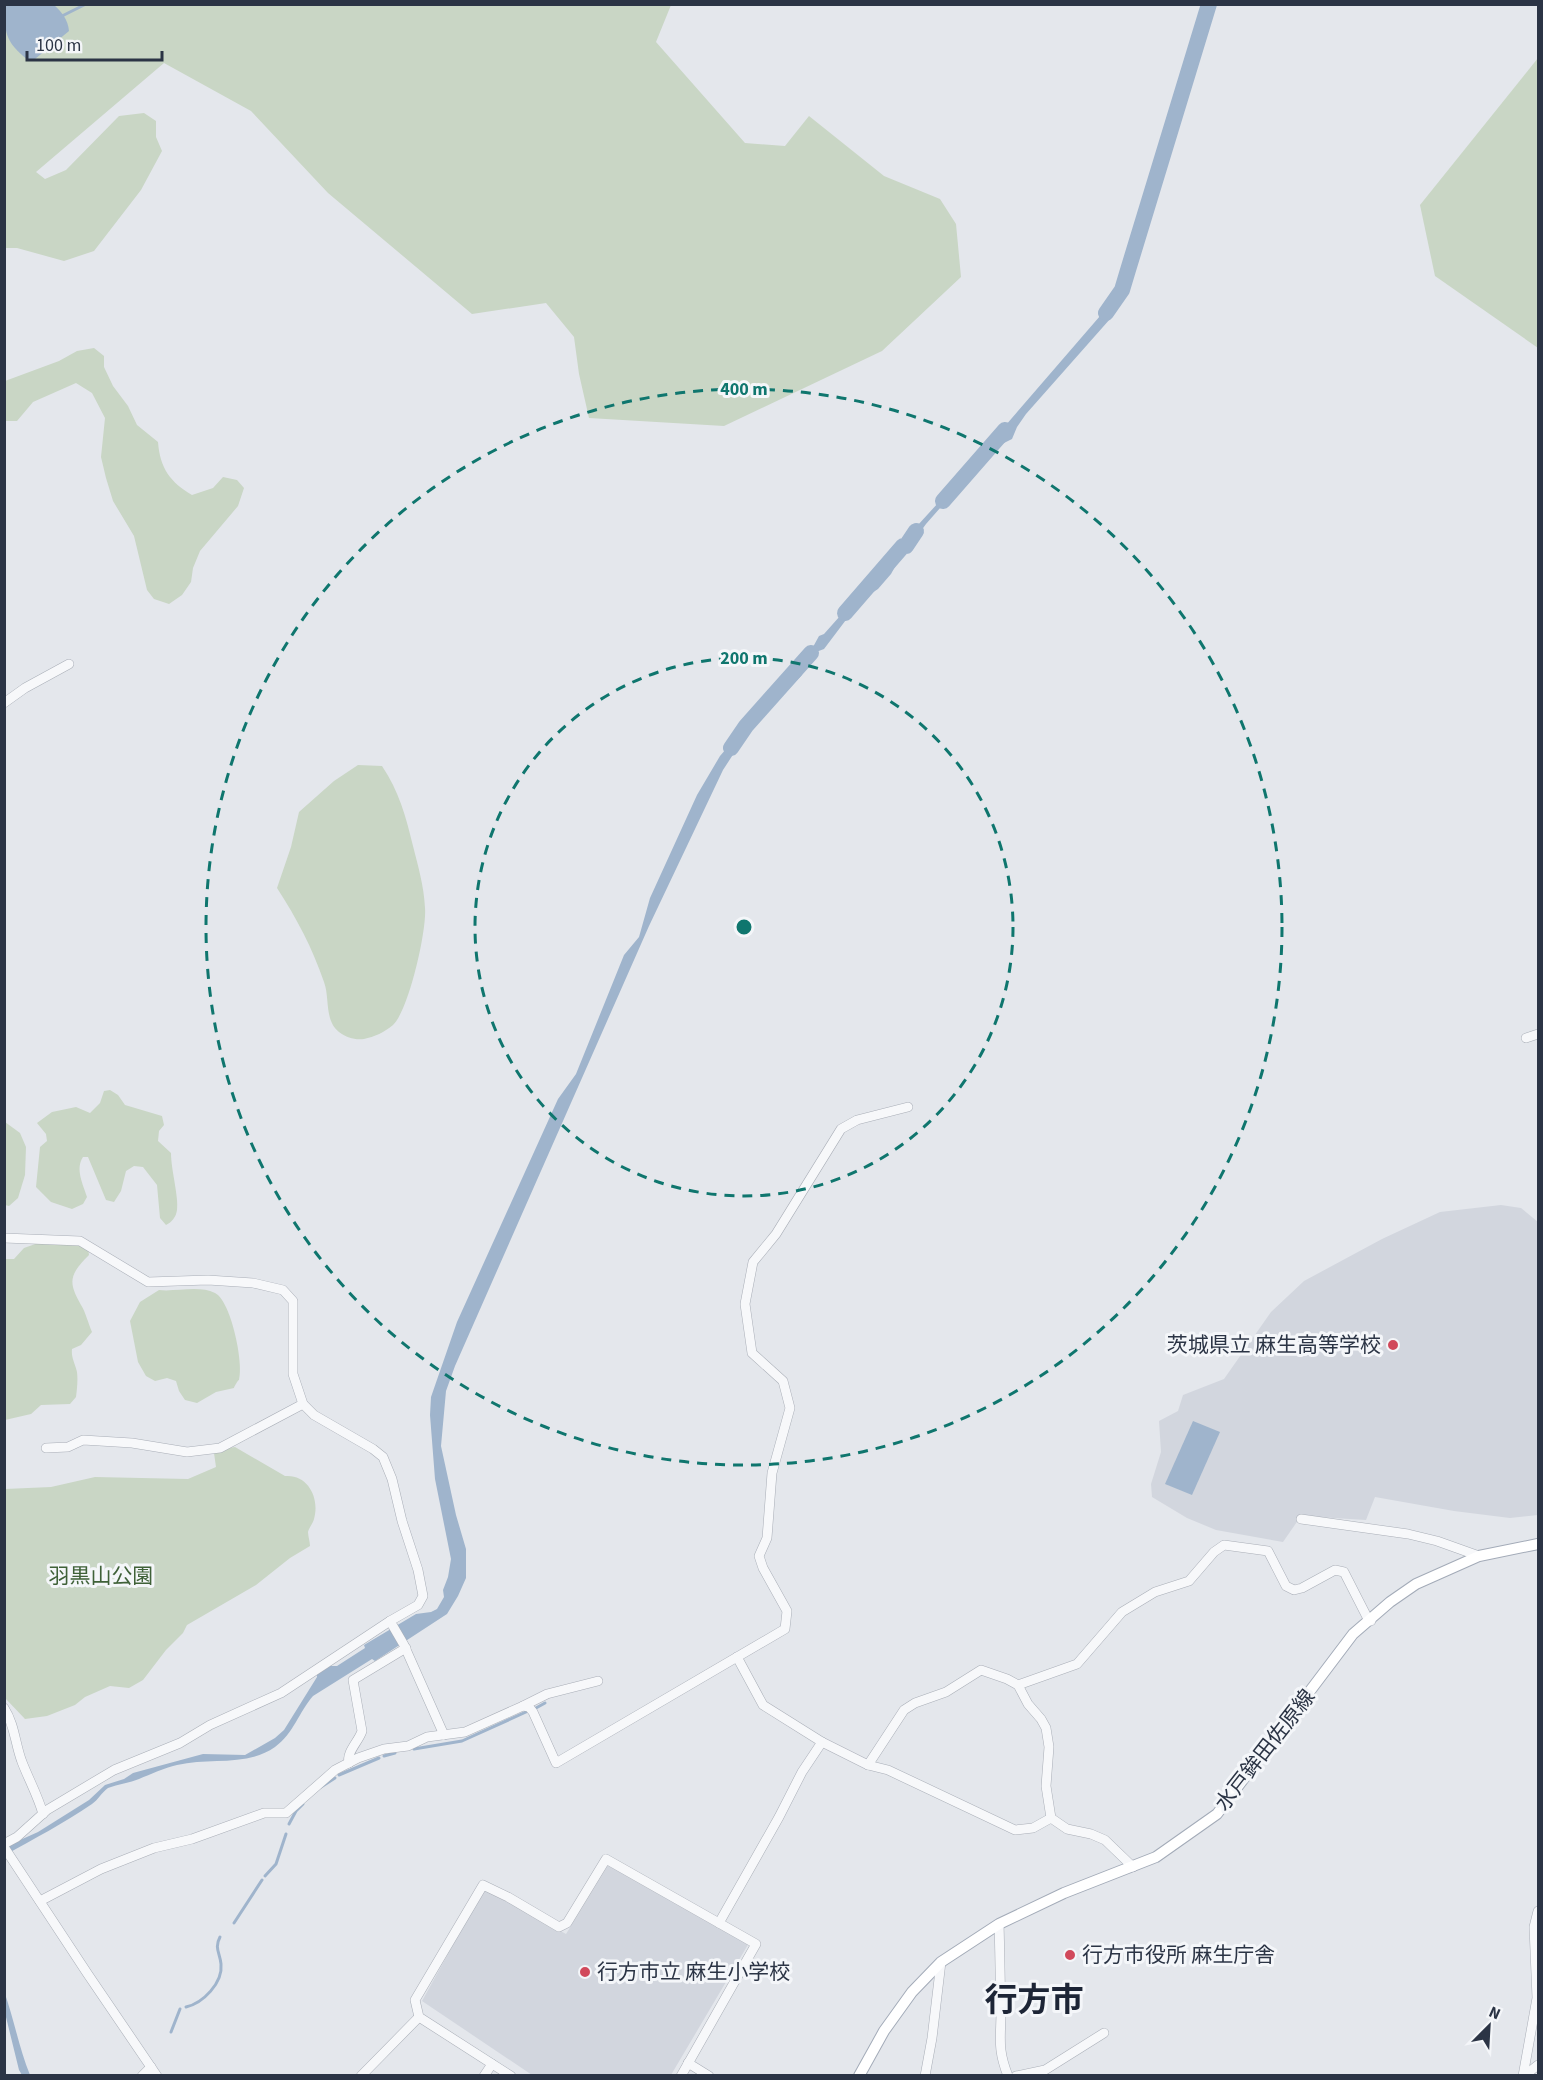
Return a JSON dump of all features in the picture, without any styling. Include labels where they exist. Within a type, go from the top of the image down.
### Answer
[{"type":"main road","name":"水戸鉾田佐原線","points":[[859,2076],[884,2031],[912,1992],[941,1962],[999,1924],[1064,1893],[1156,1857],[1217,1814],[1353,1634],[1371,1621],[1390,1602],[1416,1584],[1479,1556],[1539,1544]]},
{"type":"street","points":[[4,703],[25,688],[69,664]]},
{"type":"street","points":[[1526,1038],[1539,1034]]},
{"type":"street","points":[[523,1706],[529,1707],[533,1712],[556,1763],[785,1629],[788,1611],[759,1557],[767,1538],[772,1473],[790,1408],[783,1381],[753,1353],[745,1304],[753,1262],[777,1234],[841,1129],[857,1120],[908,1107]]},
{"type":"street","points":[[4,1238],[80,1241],[148,1282],[208,1280],[261,1284],[283,1290],[293,1302],[292,1374],[303,1404],[328,1425],[378,1453],[386,1463],[418,1570],[423,1596],[418,1605],[392,1623],[281,1693],[210,1725],[180,1743],[114,1770],[63,1800],[43,1814],[6,1848],[154,2071],[142,2076]]},
{"type":"street","points":[[46,1448],[68,1447],[83,1440],[132,1443],[188,1452],[220,1448],[303,1404]]},
{"type":"street","points":[[1301,1519],[1408,1534],[1479,1556]]},
{"type":"street","points":[[1018,1685],[1077,1664],[1122,1612],[1155,1592],[1188,1581],[1214,1552],[1224,1545],[1268,1551],[1286,1586],[1294,1590],[1335,1570],[1344,1572],[1366,1617],[1371,1621]]},
{"type":"street","points":[[392,1623],[405,1646],[444,1735]]},
{"type":"street","points":[[349,1763],[347,1759],[349,1754],[362,1731],[353,1680],[405,1646]]},
{"type":"street","points":[[737,1657],[762,1706],[822,1742],[868,1765],[888,1770],[1015,1830],[1033,1828],[1050,1818]]},
{"type":"street","points":[[868,1765],[904,1710],[915,1703],[946,1692],[981,1670],[1007,1679],[1018,1685],[1028,1704],[1046,1728],[1049,1747],[1046,1786],[1050,1818],[1067,1829],[1091,1834],[1105,1840],[1133,1867]]},
{"type":"street","points":[[40,1901],[101,1869],[154,1848],[192,1839],[264,1813],[286,1813],[335,1770],[384,1749],[408,1746],[427,1737],[465,1732],[547,1694],[598,1681]]},
{"type":"street","points":[[4,1708],[43,1814]]},
{"type":"street","points":[[719,1923],[780,1817],[802,1772],[822,1742]]},
{"type":"street","points":[[511,2076],[419,2017],[415,2000],[483,1885],[559,1927],[567,1923],[606,1859],[756,1944],[681,2076]]},
{"type":"street","points":[[1524,2076],[1537,1998],[1534,1927],[1539,1911]]},
{"type":"street","points":[[999,1924],[1001,2016],[998,2038],[1008,2076]]},
{"type":"street","points":[[924,2076],[932,2038],[941,1962]]},
{"type":"street","points":[[361,2076],[419,2017]]},
{"type":"street","points":[[1016,2076],[1045,2070],[1104,2033]]},
{"type":"street","points":[[688,2063],[709,2076]]},
{"type":"street","points":[[484,2076],[492,2064]]},
{"type":"street","points":[[1524,2076],[1539,2065]]},
{"type":"shaded area","name":"茨城県立 麻生高等学校","points":[[1501,1205],[1521,1208],[1538,1222],[1538,1515],[1510,1518],[1375,1497],[1366,1520],[1301,1516],[1283,1542],[1216,1530],[1187,1518],[1152,1497],[1151,1484],[1161,1452],[1159,1421],[1178,1411],[1183,1395],[1224,1379],[1271,1312],[1304,1281],[1382,1239],[1440,1212]]},
{"type":"shaded area","name":"行方市立 麻生小学校","points":[[610,1862],[749,1943],[671,2075],[532,2075],[422,2001],[484,1889],[566,1934]]},
{"type":"green space","points":[[4,5],[671,5],[656,42],[745,143],[785,146],[809,116],[884,176],[940,199],[956,224],[961,277],[882,351],[724,426],[589,418],[579,374],[574,337],[546,303],[472,314],[328,193],[251,111],[164,63],[36,172],[45,179],[66,170],[119,116],[144,113],[156,121],[156,137],[162,151],[141,190],[94,251],[64,261],[17,248],[5,248]]},
{"type":"green space","points":[[1538,58],[1538,348],[1435,276],[1420,205]]},
{"type":"green space","points":[[94,348],[104,356],[104,367],[113,386],[128,406],[137,425],[158,442],[164,467],[178,485],[192,495],[213,488],[223,477],[237,480],[244,488],[238,506],[200,551],[193,568],[191,582],[182,595],[169,604],[154,599],[147,590],[134,536],[113,501],[101,457],[105,418],[92,393],[76,383],[33,402],[17,421],[5,421],[5,381],[59,361],[77,351]]},
{"type":"green space","points":[[358,765],[382,766],[393,785],[410,835],[422,884],[425,908],[416,969],[399,1017],[383,1032],[364,1039],[345,1036],[334,1027],[329,1015],[326,988],[314,957],[277,888],[291,847],[299,812],[334,781]]},
{"type":"green space","points":[[110,1090],[118,1095],[125,1105],[162,1116],[164,1125],[159,1131],[158,1141],[171,1153],[177,1205],[175,1217],[166,1225],[160,1218],[157,1185],[143,1167],[134,1166],[126,1171],[121,1191],[114,1202],[106,1200],[88,1157],[83,1157],[80,1166],[80,1177],[87,1197],[83,1204],[72,1209],[51,1202],[36,1187],[40,1147],[47,1141],[46,1134],[37,1123],[52,1112],[76,1107],[90,1113],[100,1103],[104,1091]]},
{"type":"green space","points":[[5,1122],[20,1133],[26,1147],[25,1175],[18,1198],[9,1206],[5,1205]]},
{"type":"green space","points":[[41,1242],[70,1242],[88,1248],[89,1255],[77,1268],[73,1284],[92,1332],[81,1345],[72,1349],[77,1381],[76,1397],[70,1404],[41,1405],[31,1414],[5,1420],[4,1259],[14,1259],[24,1248]]},
{"type":"green space","points":[[202,1289],[215,1293],[221,1298],[235,1333],[240,1360],[239,1380],[234,1388],[216,1392],[197,1403],[185,1400],[176,1381],[167,1378],[155,1381],[146,1376],[138,1362],[130,1321],[140,1302],[159,1290]]},
{"type":"green space","name":"羽黒山公園","points":[[235,1447],[285,1476],[293,1476],[306,1483],[314,1496],[315,1503],[313,1521],[308,1532],[310,1546],[290,1558],[256,1585],[187,1625],[183,1633],[166,1650],[143,1680],[129,1688],[110,1686],[85,1697],[75,1705],[47,1716],[25,1719],[5,1698],[5,1489],[51,1487],[95,1477],[188,1479],[216,1467],[214,1453]]},
{"type":"water","points":[[5,4],[54,5],[64,16],[69,31],[35,59],[28,60],[10,42],[5,22]]},
{"type":"water","points":[[1119,294],[1109,314],[1110,319],[1026,414],[1012,439],[994,448],[976,471],[926,524],[902,554],[891,574],[878,589],[861,600],[824,649],[816,652],[801,676],[749,730],[723,770],[649,926],[446,1391],[441,1446],[466,1549],[466,1578],[447,1614],[375,1661],[372,1659],[313,1696],[282,1741],[264,1753],[240,1759],[177,1765],[108,1788],[81,1811],[5,1855],[9,1845],[38,1832],[89,1800],[105,1785],[124,1779],[133,1773],[203,1754],[245,1755],[275,1738],[284,1730],[317,1677],[317,1673],[329,1666],[337,1666],[365,1648],[364,1645],[416,1614],[437,1609],[444,1597],[443,1590],[451,1559],[435,1479],[430,1415],[431,1397],[457,1322],[558,1099],[576,1074],[624,955],[639,937],[650,898],[697,795],[720,756],[787,687],[801,661],[819,636],[824,634],[856,598],[870,591],[881,581],[907,537],[949,491],[979,464],[999,433]]},
{"type":"water","points":[[1193,1421],[1220,1432],[1192,1495],[1165,1484]]},
{"type":"water","points":[[4,1991],[30,2075],[22,2075],[19,2070],[5,2013]]},
{"type":"waterway","points":[[62,16],[86,4]]},
{"type":"waterway","points":[[1106,313],[1122,290],[1209,4]]},
{"type":"waterway","points":[[943,501],[1005,430]]},
{"type":"waterway","points":[[845,613],[903,546],[906,546],[916,531]]},
{"type":"waterway","points":[[731,748],[746,726],[811,653]]},
{"type":"waterway","points":[[536,1708],[545,1703]]},
{"type":"waterway","points":[[414,1749],[462,1741],[526,1712]]},
{"type":"waterway","points":[[384,1756],[395,1753]]},
{"type":"waterway","points":[[339,1775],[379,1758]]},
{"type":"waterway","points":[[321,1787],[335,1778]]},
{"type":"waterway","points":[[289,1824],[303,1804]]},
{"type":"waterway","points":[[265,1876],[276,1864],[286,1834]]},
{"type":"waterway","points":[[234,1923],[262,1880]]},
{"type":"waterway","points":[[186,2007],[205,1997],[219,1978],[221,1964],[217,1944],[220,1937]]},
{"type":"waterway","points":[[171,2032],[180,2009]]},
{"type":"place","name":"茨城県立 麻生高等学校","points":[[1393,1345]]},
{"type":"place","name":"行方市役所 麻生庁舎","points":[[1070,1955]]},
{"type":"place","name":"行方市立 麻生小学校","points":[[585,1972]]},
{"type":"district","name":"行方市","points":[[1034,2000]]}]
